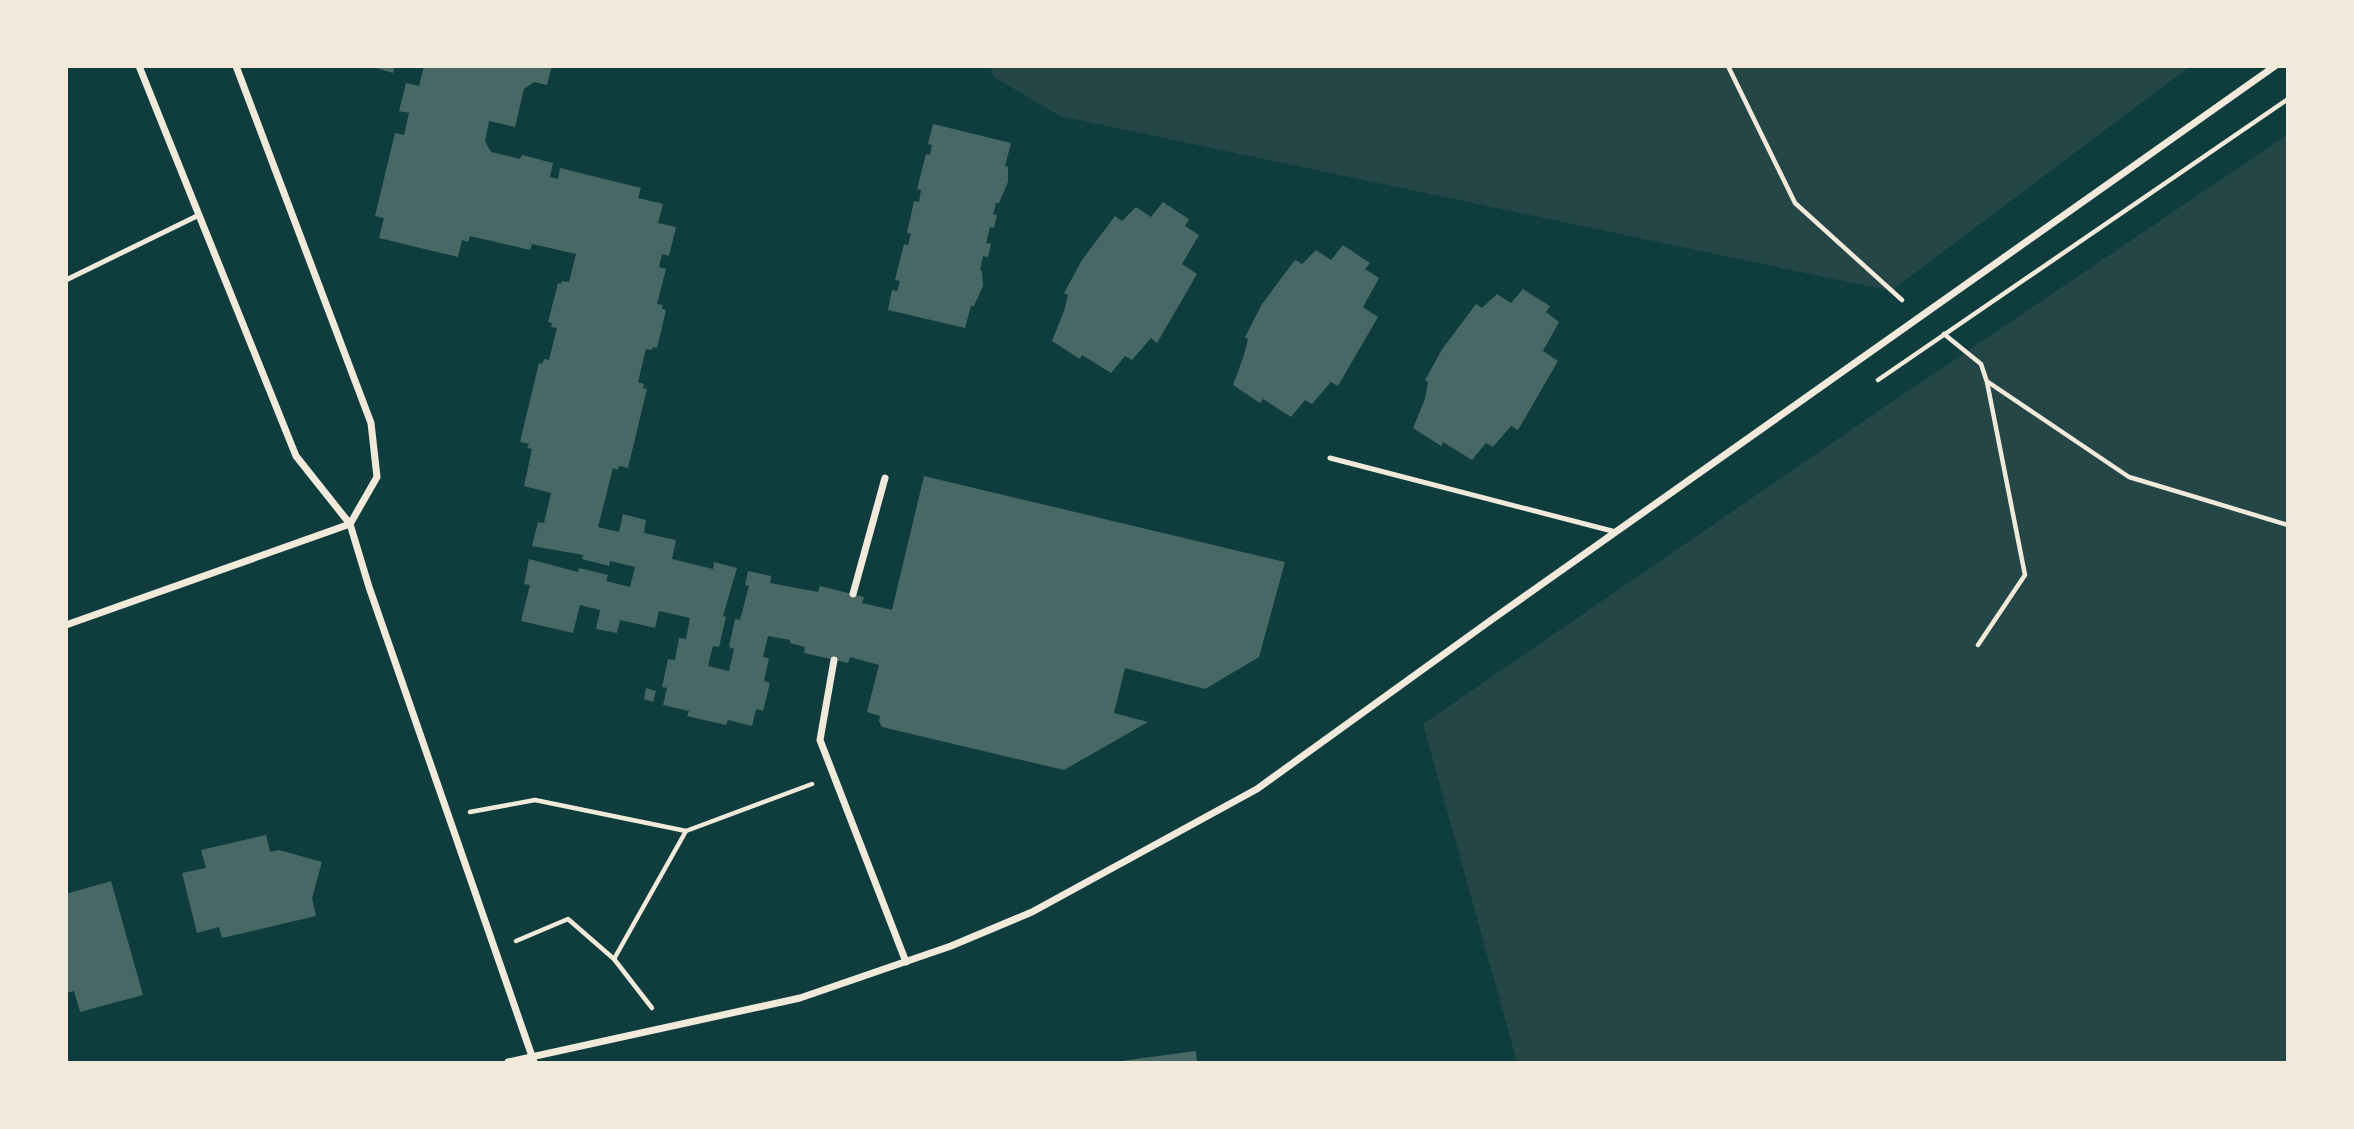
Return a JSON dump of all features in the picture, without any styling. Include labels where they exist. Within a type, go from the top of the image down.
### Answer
[{"type":"street","points":[[139,66],[296,456],[350,524],[448,816],[534,1060]]},
{"type":"street","points":[[66,625],[350,524],[377,477],[371,423],[236,66]]},
{"type":"street","points":[[508,1062],[534,1060],[800,998],[951,946],[1032,912],[1257,789],[2275,66]]},
{"type":"street","points":[[853,594],[885,478]]},
{"type":"street","points":[[834,660],[820,740],[906,961]]},
{"type":"lane","points":[[66,280],[199,215]]},
{"type":"lane","points":[[1329,458],[1616,532]]},
{"type":"path","points":[[1728,66],[1795,204],[1891,291],[1981,364],[1987,382],[2025,575],[1978,645]]},
{"type":"path","points":[[1987,382],[2129,477],[2287,525]]},
{"type":"path","points":[[448,816],[535,800],[686,831],[834,776]]},
{"type":"path","points":[[614,959],[686,831]]},
{"type":"path","points":[[495,950],[568,919],[614,959],[668,1027]]},
{"type":"shaded area","points":[[990,67],[2189,67],[1891,291],[1060,116],[994,77]]},
{"type":"shaded area","points":[[2287,135],[2287,1062],[1517,1062],[1423,724]]},
{"type":"building","points":[[369,66],[395,66],[393,73]]},
{"type":"building","points":[[424,66],[552,66],[547,85],[534,82],[524,89],[515,127],[489,121],[485,141],[491,152],[520,159],[522,155],[553,163],[550,177],[558,179],[560,168],[641,188],[638,198],[663,204],[658,223],[676,227],[669,256],[662,254],[659,267],[666,269],[657,304],[663,305],[662,309],[666,310],[657,348],[646,349],[638,382],[644,384],[643,388],[647,389],[628,468],[613,468],[598,527],[619,532],[623,514],[646,520],[644,533],[676,540],[672,559],[713,569],[714,562],[737,568],[723,616],[726,617],[719,647],[713,646],[708,666],[729,671],[734,649],[729,647],[735,619],[740,620],[749,586],[745,585],[748,571],[771,576],[770,583],[818,592],[820,586],[864,597],[862,603],[892,610],[924,476],[1285,562],[1259,657],[1205,689],[1125,668],[1114,713],[1148,722],[1064,770],[882,727],[880,716],[867,712],[879,665],[850,657],[848,663],[804,653],[805,647],[790,643],[790,640],[768,636],[763,657],[769,658],[764,681],[770,683],[763,711],[756,709],[752,726],[728,720],[726,725],[687,716],[689,711],[663,705],[667,688],[662,687],[668,659],[675,660],[679,638],[686,639],[690,618],[659,611],[655,628],[620,620],[617,633],[596,629],[600,610],[580,605],[573,633],[521,621],[530,585],[524,584],[529,559],[578,572],[579,568],[608,575],[606,581],[630,587],[635,567],[610,561],[609,566],[582,559],[583,555],[532,546],[538,522],[544,523],[551,493],[524,486],[532,449],[527,448],[529,444],[520,442],[539,363],[542,364],[544,359],[549,360],[557,328],[551,327],[552,323],[548,322],[558,283],[569,282],[576,254],[532,244],[530,250],[470,236],[468,242],[462,240],[458,257],[379,238],[384,218],[375,216],[395,133],[404,135],[409,113],[399,111],[406,83],[419,86]]},
{"type":"building","points":[[933,124],[1011,143],[1005,166],[1008,167],[1008,182],[999,203],[996,203],[993,214],[997,215],[994,228],[990,227],[986,243],[991,244],[988,257],[983,256],[980,270],[983,286],[974,306],[971,306],[965,328],[888,310],[892,290],[897,291],[900,281],[895,280],[904,244],[908,245],[911,234],[907,233],[914,201],[919,202],[921,190],[917,189],[926,154],[930,155],[932,145],[928,144]]},
{"type":"building","points":[[1163,202],[1189,219],[1185,226],[1199,235],[1182,264],[1197,274],[1157,343],[1151,338],[1132,360],[1125,356],[1111,373],[1082,355],[1080,359],[1052,341],[1068,295],[1064,293],[1082,260],[1115,216],[1122,221],[1136,207],[1151,217]]},
{"type":"building","points":[[1343,245],[1370,263],[1365,269],[1379,278],[1363,307],[1378,317],[1338,386],[1331,382],[1312,404],[1305,400],[1291,417],[1263,399],[1260,403],[1233,385],[1248,339],[1245,337],[1262,304],[1295,260],[1302,264],[1316,250],[1331,260]]},
{"type":"building","points":[[1523,289],[1550,306],[1546,312],[1559,322],[1543,351],[1558,361],[1518,430],[1511,426],[1493,447],[1486,443],[1472,460],[1443,442],[1441,446],[1413,428],[1425,399],[1428,382],[1425,380],[1443,348],[1476,304],[1482,308],[1497,294],[1511,303]]},
{"type":"building","points":[[646,688],[656,691],[653,702],[644,699]]},
{"type":"building","points":[[266,835],[270,852],[279,850],[322,862],[312,898],[316,916],[222,938],[219,927],[197,933],[182,873],[206,868],[201,850]]},
{"type":"building","points":[[111,881],[143,995],[80,1012],[74,991],[66,993],[66,894]]},
{"type":"building","points":[[1196,1051],[1197,1062],[1121,1062],[1121,1061]]}]
